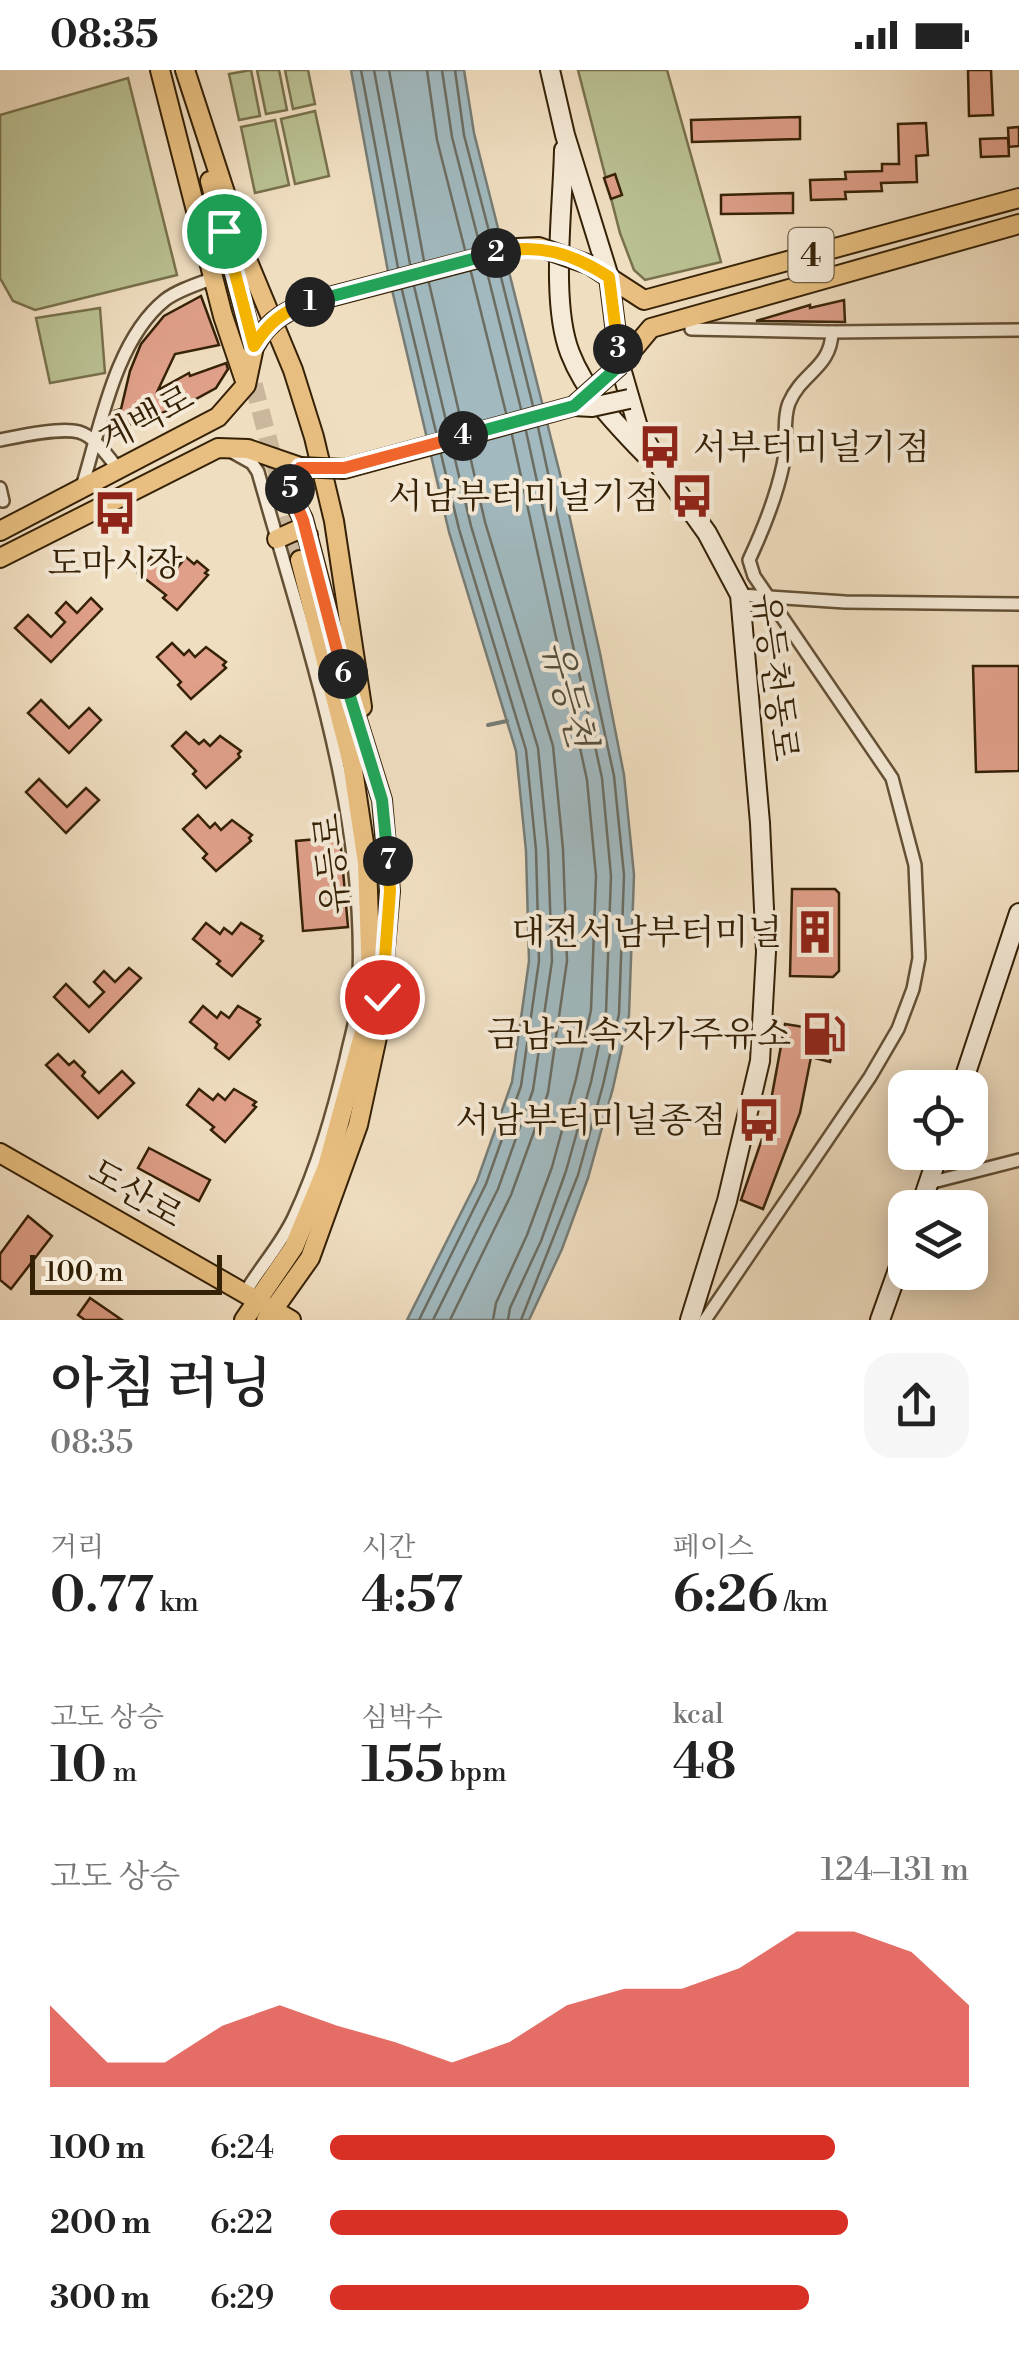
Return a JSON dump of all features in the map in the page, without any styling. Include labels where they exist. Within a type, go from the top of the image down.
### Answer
[{"type":"main road","points":[[160,70],[246,385]]},
{"type":"main road","points":[[169,70],[233,306]]},
{"type":"main road","name":"유등천동로","points":[[550,70],[565,134],[609,277],[620,365],[638,427],[664,473],[707,533],[740,596],[764,894],[766,952],[760,1061],[727,1201],[690,1320]]},
{"type":"main road","points":[[187,79],[248,320],[258,340],[246,385]]},
{"type":"main road","points":[[187,79],[246,257],[293,370],[318,452],[334,521],[368,752]]},
{"type":"main road","points":[[565,134],[562,314],[569,352],[591,392],[664,473]]},
{"type":"main road","name":"4","points":[[258,340],[270,324],[290,309],[517,248],[539,247],[590,264],[644,300],[1019,198]]},
{"type":"main road","name":"계백로","points":[[0,558],[218,448],[248,449],[300,468],[344,468],[574,406],[620,365],[651,328],[1019,224]]},
{"type":"main road","points":[[228,326],[233,328],[248,320]]},
{"type":"main road","name":"계백로","points":[[0,531],[218,417],[246,385]]},
{"type":"main road","points":[[574,406],[629,399]]},
{"type":"main road","points":[[300,468],[289,485],[308,534],[348,691],[368,752]]},
{"type":"main road","points":[[276,538],[296,530],[308,534]]},
{"type":"main road","name":"유등로","points":[[269,1310],[341,1121],[371,977],[360,814],[347,734],[300,560]]},
{"type":"main road","name":"유등로","points":[[244,1320],[269,1310],[310,1258],[344,1169],[366,1094],[377,1036],[390,891],[382,800],[368,752]]},
{"type":"main road","points":[[966,1070],[1019,914]]},
{"type":"main road","name":"도산로","points":[[0,1152],[269,1310]]},
{"type":"main road","points":[[926,1190],[933,1170]]},
{"type":"main road","points":[[880,1320],[891,1290]]},
{"type":"street","points":[[81,490],[105,404],[138,328],[166,298],[214,278]]},
{"type":"street","points":[[691,329],[1019,330]]},
{"type":"street","points":[[705,1320],[870,1077],[898,1029],[918,958],[914,864],[892,778],[754,576],[749,560],[784,463],[790,401],[824,362],[832,348],[832,332]]},
{"type":"street","points":[[0,440],[27,434],[78,432],[96,442],[118,470]]},
{"type":"street","points":[[218,448],[252,462],[258,472],[332,738],[350,816],[356,877],[357,1037]]},
{"type":"street","points":[[740,596],[1019,604]]},
{"type":"street","points":[[928,1183],[1019,1160]]},
{"type":"green space","points":[[251,70],[260,116],[239,120],[229,74]]},
{"type":"green space","points":[[257,70],[279,70],[287,110],[266,114]]},
{"type":"green space","points":[[285,70],[308,70],[315,104],[293,109]]},
{"type":"green space","points":[[578,70],[667,70],[721,262],[645,280],[634,270],[620,233]]},
{"type":"green space","points":[[128,78],[177,275],[35,310],[13,301],[0,278],[0,115]]},
{"type":"green space","points":[[315,111],[329,176],[295,184],[281,119]]},
{"type":"green space","points":[[275,120],[289,185],[255,193],[241,127]]},
{"type":"green space","points":[[100,308],[105,373],[50,383],[36,318]]},
{"type":"water","name":"유등천","points":[[351,70],[464,70],[474,133],[560,474],[624,775],[634,875],[629,1015],[588,1178],[562,1249],[529,1320],[407,1320],[477,1181],[512,1082],[529,961],[526,851],[516,751],[449,532],[389,277]]},
{"type":"building","points":[[968,70],[991,70],[993,115],[969,116]]},
{"type":"building","points":[[800,117],[800,139],[692,142],[691,120]]},
{"type":"building","points":[[926,123],[928,155],[916,156],[917,182],[881,183],[882,191],[845,192],[846,199],[811,200],[810,180],[846,179],[845,172],[882,171],[882,164],[899,164],[898,124]]},
{"type":"building","points":[[1019,127],[1019,146],[1009,147],[1008,128]]},
{"type":"building","points":[[1008,138],[1009,156],[981,157],[980,139]]},
{"type":"building","points":[[615,174],[622,195],[611,199],[604,178]]},
{"type":"building","points":[[793,193],[793,213],[721,214],[721,195]]},
{"type":"building","points":[[201,296],[219,345],[175,354],[158,390],[189,373],[190,376],[226,363],[228,369],[216,388],[183,406],[140,420],[141,423],[108,428],[114,411],[121,409],[141,344],[164,316]]},
{"type":"building","points":[[844,300],[845,322],[756,321],[810,305]]},
{"type":"building","points":[[151,557],[165,568],[169,562],[177,568],[186,557],[208,570],[208,575],[177,610],[163,598],[166,595],[138,573]]},
{"type":"building","points":[[91,598],[102,609],[51,662],[15,628],[28,615],[51,637],[65,622],[56,613],[66,602],[77,613]]},
{"type":"building","points":[[172,643],[184,655],[189,650],[195,657],[206,647],[226,662],[226,668],[191,699],[157,657]]},
{"type":"building","points":[[973,666],[1019,666],[1019,771],[976,772]]},
{"type":"building","points":[[41,700],[69,728],[89,708],[101,720],[69,753],[28,713]]},
{"type":"building","points":[[186,732],[199,744],[204,740],[210,746],[220,736],[241,751],[240,757],[206,788],[172,746]]},
{"type":"building","points":[[39,779],[67,807],[86,788],[99,800],[66,833],[26,792]]},
{"type":"building","points":[[198,815],[210,828],[215,823],[221,830],[232,820],[252,835],[251,841],[216,871],[203,858],[207,854],[183,829]]},
{"type":"building","points":[[340,837],[348,927],[303,931],[296,841]]},
{"type":"building","name":"대전서남부터미널","points":[[792,889],[835,889],[839,893],[839,971],[833,977],[790,976]]},
{"type":"building","points":[[206,923],[220,934],[224,928],[232,934],[241,923],[262,936],[263,941],[232,976],[193,939]]},
{"type":"building","points":[[129,968],[141,978],[89,1032],[54,997],[66,984],[89,1007],[104,992],[94,982],[104,971],[115,982]]},
{"type":"building","points":[[203,1006],[217,1018],[221,1012],[229,1018],[238,1006],[260,1019],[260,1025],[229,1059],[190,1022]]},
{"type":"building","points":[[785,1024],[835,1032],[830,1062],[811,1057],[800,1113],[763,1209],[741,1200],[773,1107],[770,1106]]},
{"type":"building","points":[[58,1054],[69,1065],[74,1061],[99,1093],[122,1071],[134,1083],[98,1118],[46,1065]]},
{"type":"building","points":[[199,1089],[213,1100],[218,1094],[225,1100],[234,1089],[256,1102],[256,1107],[225,1142],[211,1130],[214,1127],[187,1105]]},
{"type":"building","points":[[149,1148],[210,1180],[199,1201],[138,1168]]},
{"type":"building","points":[[28,1216],[52,1236],[11,1289],[0,1280],[0,1254]]},
{"type":"building","points":[[90,1298],[122,1320],[85,1320],[78,1315]]},
{"type":"waterway","points":[[488,725],[507,721]]},
{"type":"tunnel","points":[[233,306],[300,560]]},
{"type":"place","name":"서부터미널기점","points":[[660,447]]},
{"type":"place","name":"서남부터미널기점","points":[[692,496]]},
{"type":"place","name":"도마시장","points":[[115,513]]},
{"type":"place","name":"대전서남부터미널","points":[[815,932]]},
{"type":"place","name":"금남고속자가주유소","points":[[824,1034]]},
{"type":"place","name":"서남부터미널종점","points":[[759,1120]]},
{"type":"route","points":[[224,231],[254,346],[270,324],[290,309],[517,248],[539,247],[566,255],[609,277],[620,365],[574,406],[344,468],[300,468],[289,485],[303,520],[348,691],[382,800],[390,891],[382,997]]}]
